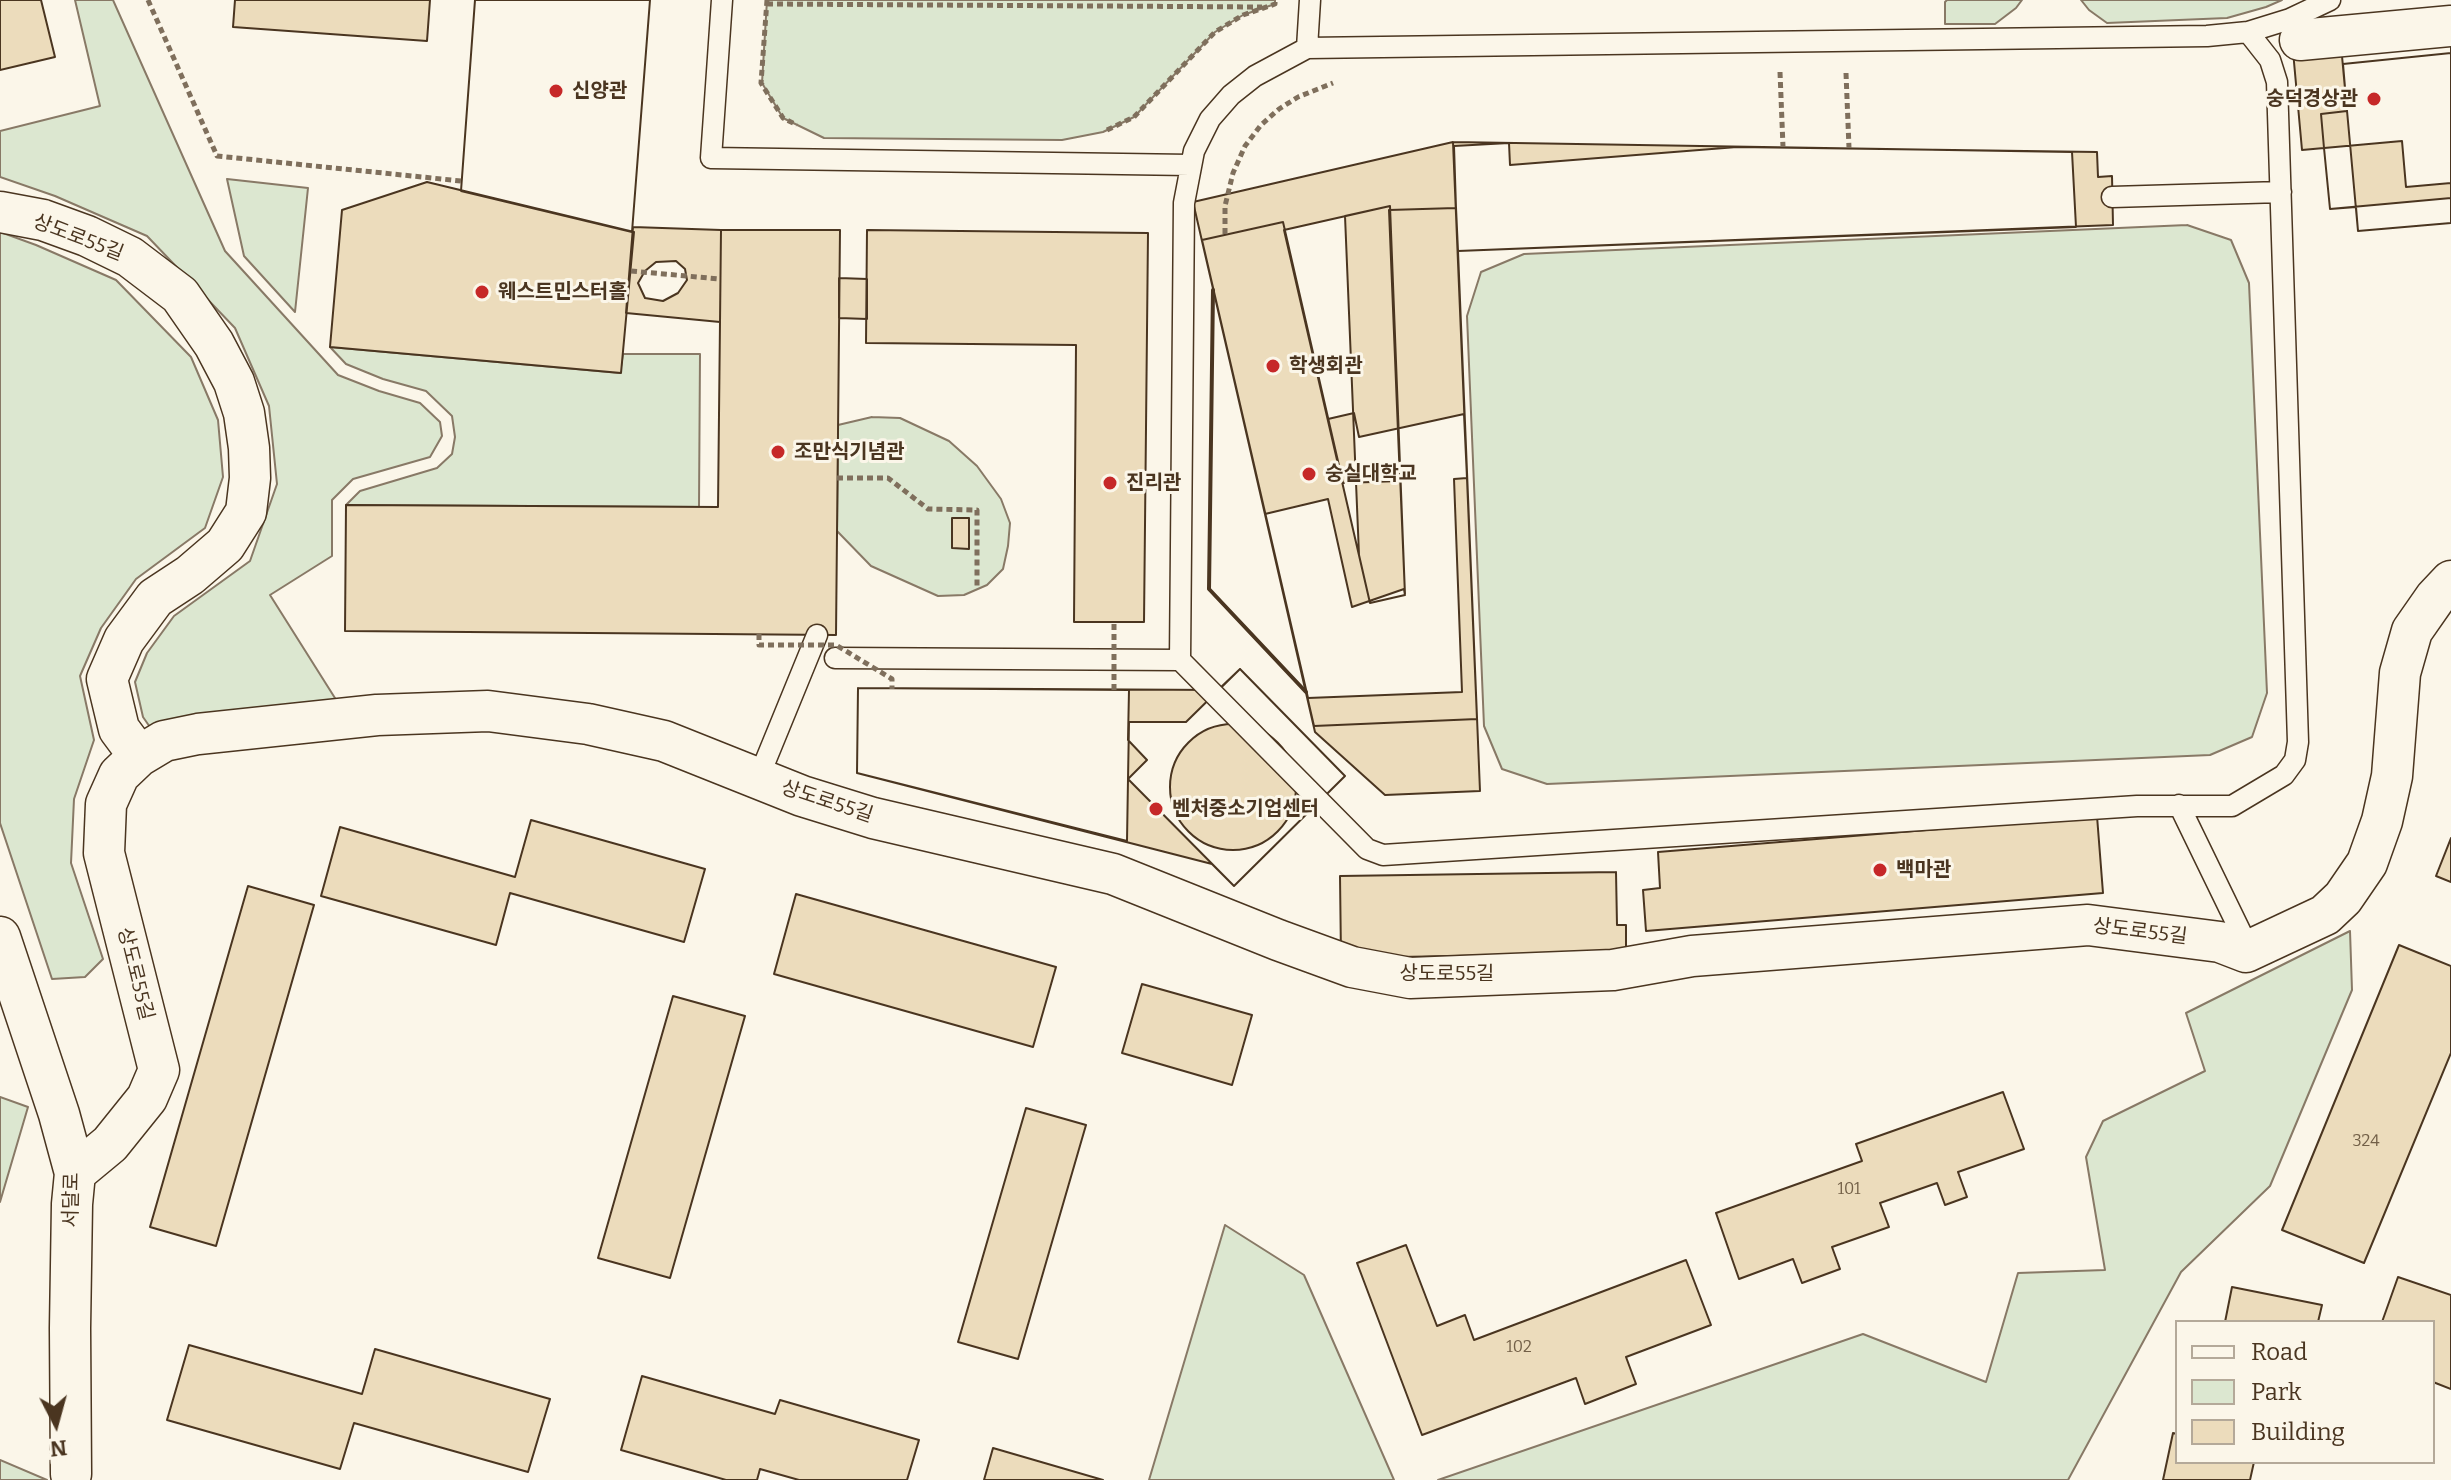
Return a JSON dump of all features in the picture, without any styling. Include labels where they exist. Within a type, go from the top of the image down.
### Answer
[{"type":"street","points":[[2300,40],[2451,26]]},
{"type":"street","name":"상도로55길","points":[[0,212],[43,220],[87,236],[130,257],[180,295],[214,344],[234,382],[244,413],[250,478],[246,512],[225,545],[190,575],[155,598],[124,640],[107,679],[119,729],[139,756]]},
{"type":"street","points":[[2249,951],[2325,915],[2343,898],[2367,863],[2382,821],[2392,776],[2400,673],[2412,631],[2451,581]]},
{"type":"street","name":"상도로55길","points":[[75,1173],[110,1144],[147,1098],[159,1070],[104,853],[106,804],[119,775],[139,756],[164,741],[198,734],[377,715],[488,711],[588,724],[664,741],[802,796],[873,818],[1113,874],[1352,967],[1410,978],[1613,970],[1692,956],[2088,925],[2220,942],[2249,951]]},
{"type":"street","name":"서달로","points":[[0,937],[59,1114],[75,1173],[70,1313],[71,1474]]},
{"type":"lane","points":[[722,0],[711,158],[1190,165]]},
{"type":"lane","points":[[1307,48],[1310,0]]},
{"type":"lane","points":[[1180,660],[1184,203],[1194,151],[1210,119],[1231,95],[1255,76],[1307,48],[2207,36],[2248,32],[2290,19],[2330,0]]},
{"type":"lane","points":[[835,658],[1180,660],[1367,849],[1383,855],[2137,806],[2232,806],[2284,775],[2295,760],[2298,742],[2277,82],[2270,60],[2248,32]]},
{"type":"lane","points":[[2112,197],[2281,192]]},
{"type":"lane","points":[[758,779],[817,635]]},
{"type":"lane","points":[[2179,805],[2249,951]]},
{"type":"path","points":[[148,0],[217,156],[461,181]]},
{"type":"path","points":[[810,131],[783,118],[761,83],[767,2],[1267,7]]},
{"type":"path","points":[[1103,132],[1134,117],[1215,32],[1243,15],[1275,4]]},
{"type":"path","points":[[1833,71],[1846,71],[1849,148]]},
{"type":"path","points":[[1764,72],[1793,72]]},
{"type":"path","points":[[1780,72],[1783,147]]},
{"type":"path","points":[[1225,234],[1225,206],[1233,173],[1245,146],[1261,125],[1298,97],[1344,81]]},
{"type":"path","points":[[631,271],[720,279]]},
{"type":"path","points":[[837,478],[888,478],[928,509],[977,510],[977,589]]},
{"type":"path","points":[[1114,623],[1114,690]]},
{"type":"path","points":[[759,634],[759,645],[836,645],[892,679],[892,689]]},
{"type":"green space","points":[[75,0],[113,0],[225,251],[338,375],[420,403],[440,422],[442,436],[430,457],[353,479],[332,500],[332,556],[270,595],[340,706],[152,730],[143,717],[135,682],[147,653],[174,616],[250,561],[277,484],[269,406],[235,328],[147,236],[55,196],[0,177],[0,131],[100,106]]},
{"type":"green space","points":[[767,0],[1275,0],[1275,4],[1243,15],[1215,32],[1134,117],[1103,132],[1062,140],[824,138],[783,118],[762,83]]},
{"type":"green space","points":[[1947,0],[2022,0],[1995,24],[1945,24]]},
{"type":"green space","points":[[2081,0],[2282,0],[2227,18],[2107,23]]},
{"type":"green space","points":[[227,179],[308,188],[295,312],[244,256]]},
{"type":"green space","points":[[2187,225],[2231,240],[2249,283],[2267,693],[2252,737],[2210,755],[1547,784],[1502,769],[1484,726],[1467,316],[1481,272],[1524,254]]},
{"type":"green space","points":[[0,232],[116,280],[191,357],[218,420],[223,477],[205,528],[136,579],[101,628],[80,676],[94,740],[74,799],[71,863],[103,959],[85,977],[52,979],[0,823]]},
{"type":"green space","points":[[330,347],[620,373],[623,354],[700,354],[699,507],[346,505],[360,491],[437,468],[452,454],[455,437],[452,416],[426,391],[346,364]]},
{"type":"green space","points":[[872,417],[900,418],[949,441],[977,466],[1001,499],[1010,523],[1008,546],[1003,569],[987,585],[964,595],[938,596],[871,566],[837,531],[838,425]]},
{"type":"green space","points":[[2350,931],[2352,990],[2270,1186],[2181,1272],[2068,1480],[1438,1480],[1863,1334],[1986,1382],[2018,1273],[2105,1270],[2086,1157],[2103,1121],[2205,1071],[2186,1013]]},
{"type":"green space","points":[[0,1097],[28,1107],[0,1202]]},
{"type":"green space","points":[[1225,1225],[1304,1275],[1394,1480],[1149,1480]]},
{"type":"green space","points":[[0,1460],[47,1480],[0,1480]]},
{"type":"building","points":[[0,0],[41,0],[55,57],[0,70]]},
{"type":"building","points":[[235,0],[430,0],[427,41],[233,27]]},
{"type":"building","name":"신양관","points":[[475,0],[650,0],[632,232],[461,191]]},
{"type":"building","name":"신양관","points":[[475,0],[650,0],[632,232],[461,191]]},
{"type":"building","name":"숭덕경상관","points":[[2451,35],[2451,198],[2330,209],[2324,148],[2302,150],[2293,51]]},
{"type":"building","name":"숭덕경상관","points":[[2451,36],[2451,223],[2358,231],[2356,207],[2330,209],[2324,148],[2302,150],[2293,51]]},
{"type":"building","name":"숭덕경상관","points":[[2451,36],[2451,183],[2406,187],[2402,141],[2302,150],[2293,51]]},
{"type":"building","name":"숭덕경상관","points":[[2451,45],[2451,223],[2358,231],[2342,56]]},
{"type":"building","name":"숭덕경상관","points":[[2451,53],[2451,223],[2358,231],[2356,207],[2330,209],[2324,148],[2321,114],[2347,111],[2343,64]]},
{"type":"building","name":"숭덕경상관","points":[[2451,53],[2451,223],[2358,231],[2356,207],[2330,209],[2324,148],[2321,114],[2347,111],[2343,64]]},
{"type":"building","points":[[1453,142],[1477,719],[1314,726],[1193,202]],"holes":[[[1390,206],[1405,595],[1370,603],[1284,230]]]},
{"type":"building","points":[[1453,142],[2072,152],[2076,227],[1458,251]]},
{"type":"building","name":"학생회관","points":[[1509,143],[1510,165],[1737,147],[2097,152],[2098,177],[2112,176],[2113,225],[1458,251],[1480,791],[1385,795],[1315,732],[1202,240],[1283,222],[1343,483],[1400,481],[1389,210],[1456,208],[1454,146]]},
{"type":"building","name":"웨스트민스터홀","points":[[427,182],[634,232],[621,373],[330,347],[342,210]]},
{"type":"building","points":[[1390,206],[1405,595],[1370,603],[1359,555],[1345,216]]},
{"type":"building","points":[[1456,208],[1477,719],[1314,726],[1265,514],[1328,499],[1352,607],[1404,589],[1405,595],[1389,210]]},
{"type":"building","points":[[1283,222],[1328,419],[1354,413],[1359,437],[1464,414],[1467,478],[1454,479],[1462,692],[1308,698],[1202,240]]},
{"type":"building","points":[[633,227],[721,230],[720,322],[626,313]],"holes":[[[676,261],[685,269],[687,280],[678,293],[663,301],[645,298],[638,283],[645,271],[656,262]]]},
{"type":"building","name":"조만식기념관","points":[[721,230],[840,230],[836,635],[345,631],[346,505],[718,507]]},
{"type":"building","name":"진리관","points":[[867,230],[1148,233],[1144,622],[1074,622],[1076,345],[866,343]]},
{"type":"building","points":[[839,278],[867,279],[867,319],[839,318]]},
{"type":"building","points":[[952,518],[969,518],[969,549],[952,548]]},
{"type":"building","name":"벤처중소기업센터","points":[[1240,669],[1345,776],[1234,886],[1212,864],[857,773],[858,688],[1218,690]]},
{"type":"building","points":[[1240,669],[1345,776],[1234,886],[1128,779],[1129,722],[1186,722]]},
{"type":"building","points":[[858,688],[1129,690],[1128,740],[1147,760],[1128,779],[1127,841],[857,773]]},
{"type":"building","points":[[1233,724],[1257,729],[1278,742],[1291,763],[1296,787],[1291,811],[1278,832],[1257,845],[1233,850],[1209,845],[1188,832],[1175,811],[1170,787],[1175,763],[1188,742],[1209,729]]},
{"type":"building","name":"백마관","points":[[2097,816],[2103,893],[1646,931],[1643,890],[1660,888],[1658,852]]},
{"type":"building","points":[[531,820],[705,869],[684,942],[510,893],[496,945],[321,896],[340,827],[515,877]]},
{"type":"building","points":[[2451,838],[2451,882],[2436,876]]},
{"type":"building","points":[[1616,872],[1617,925],[1626,925],[1626,953],[1341,958],[1340,876]]},
{"type":"building","points":[[248,886],[314,905],[216,1246],[150,1227]]},
{"type":"building","points":[[796,894],[1056,967],[1033,1047],[774,974]]},
{"type":"building","points":[[2399,945],[2451,966],[2451,1053],[2364,1263],[2282,1230]]},
{"type":"building","points":[[1142,984],[1252,1015],[1232,1085],[1122,1053]]},
{"type":"building","points":[[673,996],[745,1016],[670,1278],[598,1258]]},
{"type":"building","points":[[2003,1092],[2024,1149],[1958,1172],[1967,1197],[1945,1205],[1937,1183],[1880,1203],[1889,1227],[1832,1247],[1840,1269],[1802,1283],[1793,1259],[1739,1279],[1716,1213],[1862,1161],[1856,1144]]},
{"type":"building","points":[[1026,1108],[1086,1125],[1018,1359],[958,1342]]},
{"type":"building","points":[[1406,1245],[1437,1326],[1465,1315],[1474,1340],[1686,1260],[1711,1325],[1626,1357],[1636,1384],[1585,1404],[1576,1378],[1422,1435],[1357,1263]]},
{"type":"building","points":[[2398,1277],[2451,1295],[2451,1389],[2435,1383],[2435,1320],[2383,1320]]},
{"type":"building","points":[[2232,1287],[2322,1305],[2318,1320],[2225,1320]]},
{"type":"building","points":[[189,1345],[362,1394],[375,1349],[550,1399],[528,1472],[354,1423],[340,1469],[167,1420]]},
{"type":"building","points":[[642,1376],[775,1414],[780,1400],[919,1440],[907,1480],[799,1480],[760,1469],[757,1480],[726,1480],[621,1450]]},
{"type":"building","points":[[2173,1433],[2175,1464],[2254,1464],[2250,1480],[2163,1480]]},
{"type":"building","points":[[993,1448],[1103,1480],[984,1480]]},
{"type":"wall","points":[[1213,290],[1209,589],[1306,692]]},
{"type":"place","name":"신양관","points":[[556,91]]},
{"type":"place","name":"숭덕경상관","points":[[2374,99]]},
{"type":"place","name":"웨스트민스터홀","points":[[482,292]]},
{"type":"place","name":"학생회관","points":[[1273,366]]},
{"type":"place","name":"조만식기념관","points":[[778,452]]},
{"type":"place","name":"숭실대학교","points":[[1309,474]]},
{"type":"place","name":"진리관","points":[[1110,483]]},
{"type":"place","name":"벤처중소기업센터","points":[[1156,809]]},
{"type":"place","name":"백마관","points":[[1880,870]]}]
